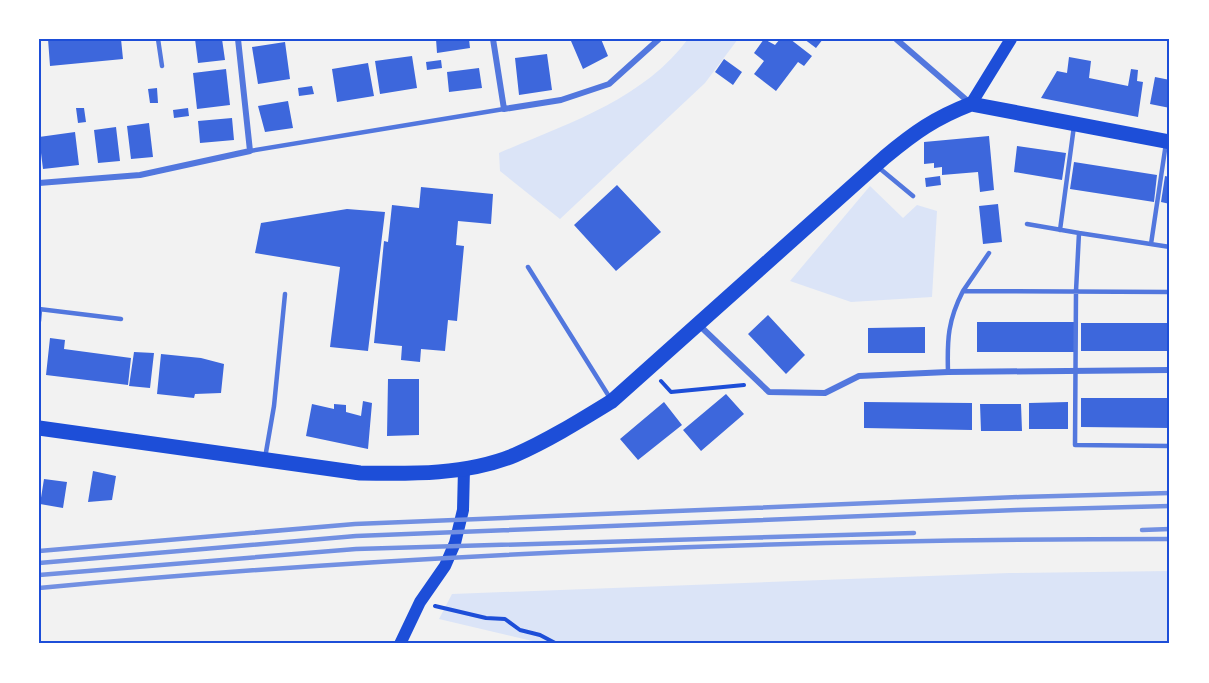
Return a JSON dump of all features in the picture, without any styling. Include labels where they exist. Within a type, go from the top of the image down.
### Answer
[{"type":"main road","points":[[39,428],[264,461],[360,472],[412,474],[464,469],[513,456],[612,401],[876,166],[928,123],[971,104],[1011,39]]},
{"type":"main road","points":[[971,104],[1168,142]]},
{"type":"main road","points":[[400,644],[420,602],[445,566],[463,510],[464,469]]},
{"type":"street","points":[[39,183],[140,175],[250,151],[238,39]]},
{"type":"street","points":[[493,39],[504,109],[561,100],[609,84],[659,39]]},
{"type":"street","points":[[896,39],[971,104]]},
{"type":"street","points":[[699,325],[769,392],[825,393],[859,376],[948,372],[1170,370]]},
{"type":"lane","points":[[158,39],[162,66]]},
{"type":"lane","points":[[250,151],[504,109]]},
{"type":"lane","points":[[1060,230],[1074,125]]},
{"type":"lane","points":[[1151,244],[1168,142]]},
{"type":"lane","points":[[876,166],[913,196]]},
{"type":"lane","points":[[1027,224],[1170,247]]},
{"type":"lane","points":[[1079,233],[1076,291],[1075,445],[1170,446]]},
{"type":"lane","points":[[948,372],[947,342],[950,316],[963,291],[989,254]]},
{"type":"lane","points":[[528,267],[612,401]]},
{"type":"lane","points":[[963,291],[1170,292]]},
{"type":"lane","points":[[264,461],[274,406],[285,294]]},
{"type":"lane","points":[[39,321],[40,310],[121,319]]},
{"type":"path","points":[[650,368],[671,392],[759,383]]},
{"type":"path","points":[[420,602],[486,618],[505,619],[520,630],[557,644]]},
{"type":"shaded area","points":[[688,39],[738,39],[705,83],[560,219],[500,171],[499,153],[602,108],[626,94],[670,60]]},
{"type":"shaded area","points":[[870,186],[903,218],[917,205],[937,211],[932,297],[851,302],[790,281]]},
{"type":"shaded area","points":[[1170,571],[1170,644],[545,644],[439,619],[452,594],[1009,573]]},
{"type":"building","points":[[48,39],[121,39],[123,59],[50,66]]},
{"type":"building","points":[[195,39],[222,39],[225,60],[198,63]]},
{"type":"building","points":[[436,39],[469,39],[470,48],[437,53]]},
{"type":"building","points":[[601,39],[608,56],[583,69],[571,41]]},
{"type":"building","points":[[764,39],[775,45],[780,39],[790,39],[812,56],[804,66],[798,62],[776,91],[754,74],[764,61],[754,53]]},
{"type":"building","points":[[804,39],[823,39],[816,48]]},
{"type":"building","points":[[285,42],[290,79],[258,84],[252,47]]},
{"type":"building","points":[[547,54],[552,90],[519,95],[515,58]]},
{"type":"building","points":[[412,56],[417,88],[380,94],[375,61]]},
{"type":"building","points":[[1069,57],[1091,61],[1089,78],[1128,86],[1131,69],[1138,70],[1137,81],[1143,82],[1138,117],[1041,98],[1057,71],[1067,73]]},
{"type":"building","points":[[724,59],[742,72],[733,85],[715,72]]},
{"type":"building","points":[[441,60],[442,68],[427,70],[426,62]]},
{"type":"building","points":[[368,63],[374,96],[337,102],[332,69]]},
{"type":"building","points":[[479,68],[482,88],[449,92],[447,72]]},
{"type":"building","points":[[226,69],[230,105],[197,109],[193,73]]},
{"type":"building","points":[[1155,77],[1170,80],[1170,108],[1150,104]]},
{"type":"building","points":[[312,86],[314,94],[299,96],[298,88]]},
{"type":"building","points":[[157,88],[158,103],[150,103],[148,89]]},
{"type":"building","points":[[288,101],[293,128],[265,132],[258,106]]},
{"type":"building","points":[[76,108],[84,108],[86,122],[78,123]]},
{"type":"building","points":[[188,108],[189,116],[174,118],[173,110]]},
{"type":"building","points":[[232,118],[234,140],[200,143],[198,121]]},
{"type":"building","points":[[149,123],[153,157],[131,159],[127,126]]},
{"type":"building","points":[[116,127],[120,161],[98,163],[94,130]]},
{"type":"building","points":[[75,132],[79,165],[43,169],[39,137]]},
{"type":"building","points":[[989,136],[994,190],[980,192],[978,172],[942,175],[942,167],[934,168],[934,163],[924,164],[924,142]]},
{"type":"building","points":[[1017,146],[1066,153],[1062,180],[1014,172]]},
{"type":"building","points":[[1074,162],[1157,175],[1154,202],[1070,189]]},
{"type":"building","points":[[940,176],[941,185],[926,187],[925,178]]},
{"type":"building","points":[[1165,176],[1170,177],[1170,204],[1161,202]]},
{"type":"building","points":[[617,185],[661,232],[616,271],[574,225]]},
{"type":"building","points":[[421,187],[493,194],[491,224],[458,221],[456,245],[464,246],[457,321],[448,320],[445,351],[421,349],[420,362],[401,360],[402,346],[374,343],[384,241],[388,242],[392,205],[419,208]]},
{"type":"building","points":[[998,204],[1002,242],[983,244],[979,206]]},
{"type":"building","points":[[347,209],[385,212],[368,351],[330,347],[340,267],[255,253],[261,223]]},
{"type":"building","points":[[768,315],[805,355],[786,374],[748,334]]},
{"type":"building","points":[[977,322],[1074,322],[1074,352],[977,352]]},
{"type":"building","points":[[1081,323],[1170,323],[1170,351],[1081,351]]},
{"type":"building","points":[[925,327],[925,353],[868,353],[868,328]]},
{"type":"building","points":[[50,338],[65,340],[64,349],[131,358],[128,385],[46,375]]},
{"type":"building","points":[[134,352],[154,353],[150,388],[129,386]]},
{"type":"building","points":[[161,354],[201,358],[224,364],[221,393],[195,394],[194,398],[157,394]]},
{"type":"building","points":[[388,379],[419,379],[419,435],[387,436]]},
{"type":"building","points":[[726,394],[744,414],[701,451],[683,430]]},
{"type":"building","points":[[1081,398],[1170,398],[1170,428],[1081,427]]},
{"type":"building","points":[[363,401],[372,403],[368,449],[306,436],[312,404],[334,409],[334,404],[346,405],[346,412],[361,416]]},
{"type":"building","points":[[664,402],[682,425],[638,460],[620,439]]},
{"type":"building","points":[[864,402],[972,403],[972,430],[864,428]]},
{"type":"building","points":[[1068,402],[1068,429],[1029,429],[1029,403]]},
{"type":"building","points":[[980,404],[1021,404],[1022,431],[981,431]]},
{"type":"building","points":[[93,471],[116,476],[112,500],[88,502]]},
{"type":"building","points":[[44,479],[67,482],[63,508],[40,504]]},
{"type":"railway","points":[[39,551],[355,524],[1170,493]]},
{"type":"railway","points":[[39,563],[356,536],[1170,506]]},
{"type":"railway","points":[[1142,530],[1170,529]]},
{"type":"railway","points":[[39,575],[356,549],[914,533]]},
{"type":"railway","points":[[39,588],[321,566],[604,550],[887,542],[1170,539]]}]
